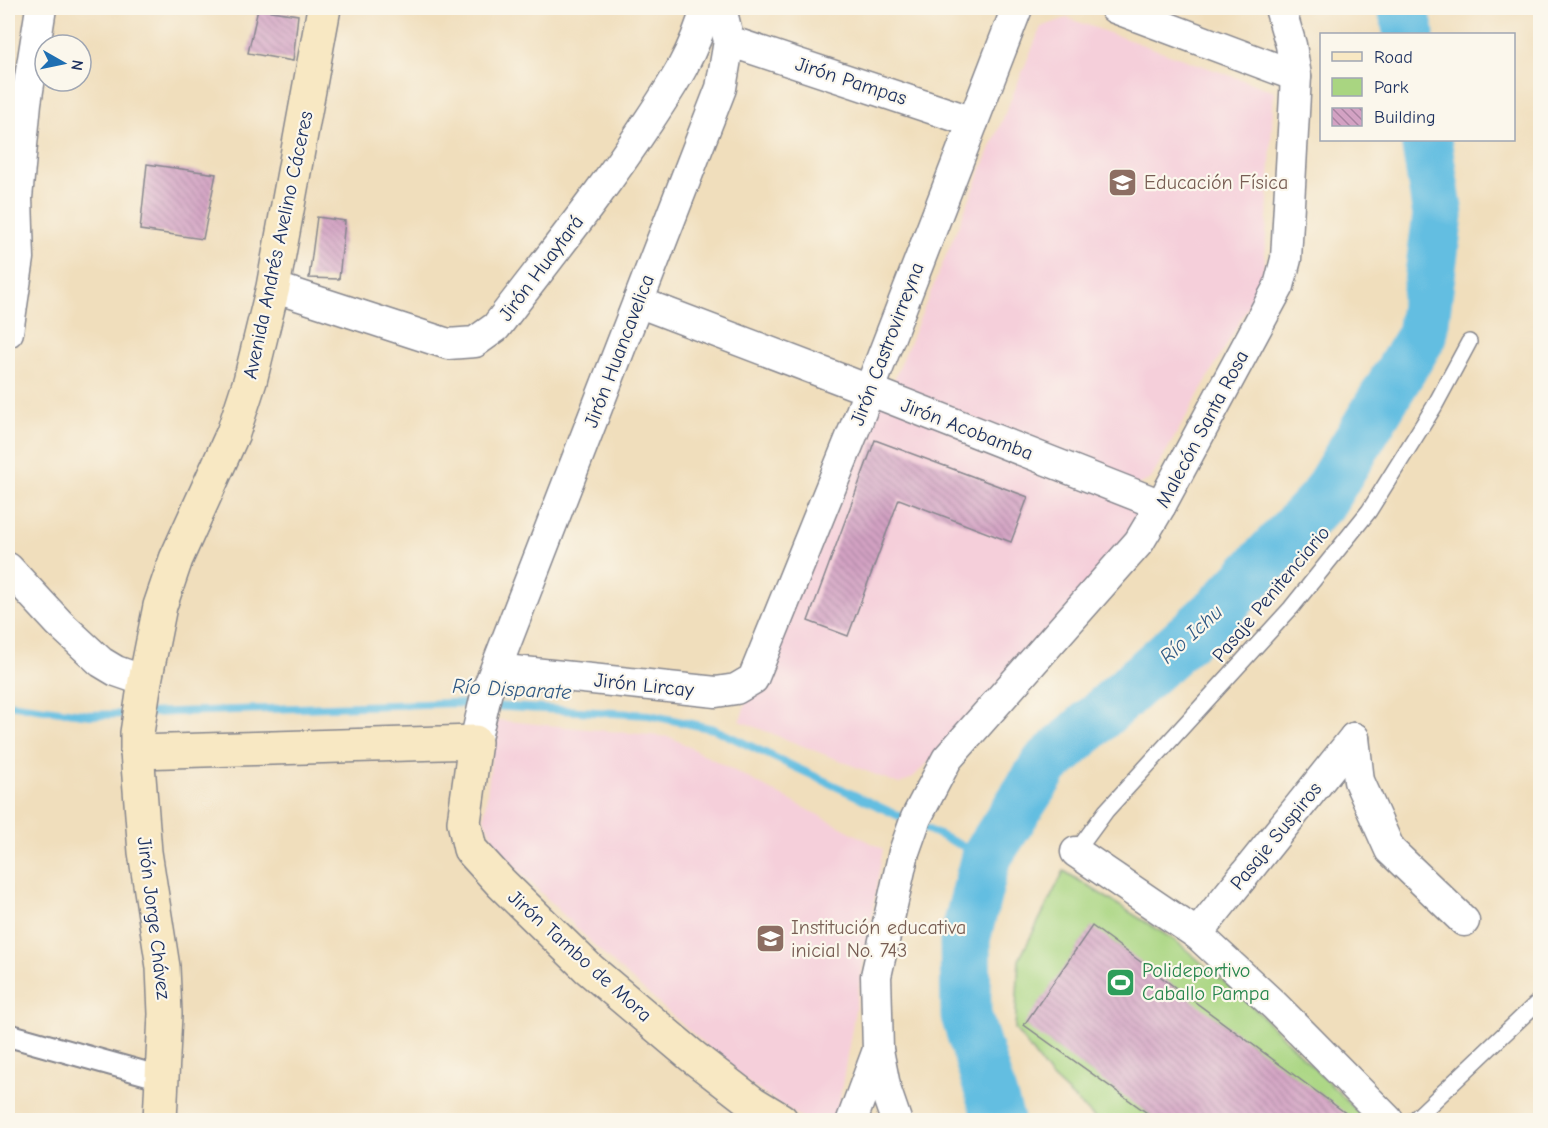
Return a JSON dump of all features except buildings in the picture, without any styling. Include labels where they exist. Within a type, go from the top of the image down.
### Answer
[{"type":"main road","name":"Avenida Andrés Avelino Cáceres","points":[[137,743],[144,687],[160,606],[176,559],[233,433],[250,381],[273,286],[324,8]]},
{"type":"main road","points":[[137,743],[485,704]]},
{"type":"main road","name":"Jirón Tambo de Mora","points":[[485,704],[464,822],[470,849],[501,883],[588,968],[692,1056],[753,1103],[781,1120]]},
{"type":"main road","name":"Jirón Jorge Chávez","points":[[137,743],[145,852],[163,968],[165,1014],[160,1120]]},
{"type":"street","points":[[8,332],[19,258],[16,101],[41,8]]},
{"type":"street","name":"Jirón Huaytará","points":[[273,286],[448,344],[475,342],[496,327],[622,161],[683,69],[706,8]]},
{"type":"street","name":"Jirón Huancavelica","points":[[485,704],[721,88],[729,41],[721,8]]},
{"type":"street","name":"Jirón Castrovirreyna","points":[[753,679],[869,390],[1017,8]]},
{"type":"street","points":[[1116,8],[1296,76]]},
{"type":"street","name":"Malecón Santa Rosa","points":[[878,1050],[876,976],[904,852],[916,818],[935,780],[947,759],[1139,542],[1279,286],[1286,259],[1296,76],[1291,45],[1280,8]]},
{"type":"street","name":"Jirón Pampas","points":[[729,41],[973,122]]},
{"type":"street","name":"Jirón Acobamba","points":[[638,302],[1161,505]]},
{"type":"street","points":[[8,568],[59,623],[100,662],[144,687]]},
{"type":"street","name":"Jirón Lircay","points":[[485,704],[716,692],[736,688],[753,679]]},
{"type":"street","name":"Pasaje Suspiros","points":[[1197,934],[1354,738],[1359,781],[1390,850],[1464,921]]},
{"type":"street","points":[[1076,852],[1197,934],[1275,1006],[1388,1120]]},
{"type":"street","points":[[8,1035],[162,1078]]},
{"type":"street","points":[[852,1120],[878,1050]]},
{"type":"street","points":[[878,1050],[886,1091],[896,1120]]},
{"type":"lane","name":"Pasaje Penitenciario","points":[[1076,852],[1106,811],[1291,608],[1369,511],[1434,407],[1468,342]]},
{"type":"lane","points":[[1414,1120],[1540,1000]]},
{"type":"shaded area","name":"Educación Física","points":[[1067,18],[1274,91],[1264,273],[1259,287],[1151,479],[1136,486],[892,385],[1041,27]]},
{"type":"shaded area","points":[[869,390],[1152,502],[1031,664],[912,778],[899,784],[740,721],[753,679]]},
{"type":"shaded area","points":[[496,720],[670,737],[883,849],[836,1120],[804,1120],[751,1085],[605,956],[499,851],[484,819]]},
{"type":"green space","name":"Polideportivo Caballo Pampa","points":[[1064,871],[1176,941],[1250,1004],[1366,1120],[1097,1120],[1051,1077],[1015,1029],[1019,960]]},
{"type":"waterway","name":"Río Ichu","points":[[1403,8],[1409,33]]},
{"type":"waterway","name":"Río Ichu","points":[[999,1120],[966,1015],[965,939],[986,857],[1046,764],[1219,609],[1323,499],[1422,335],[1438,215],[1426,141]]},
{"type":"waterway","name":"Río Disparate","points":[[145,713],[453,703],[477,705]]},
{"type":"waterway","name":"Río Disparate","points":[[8,704],[90,715],[132,714]]},
{"type":"waterway","name":"Río Disparate","points":[[490,706],[649,715],[714,729],[986,857]]},
{"type":"place","name":"Educación Física","points":[[1123,182]]},
{"type":"place","name":"Institución educativa inicial No. 743","points":[[770,938]]},
{"type":"place","name":"Polideportivo Caballo Pampa","points":[[1121,982]]}]
